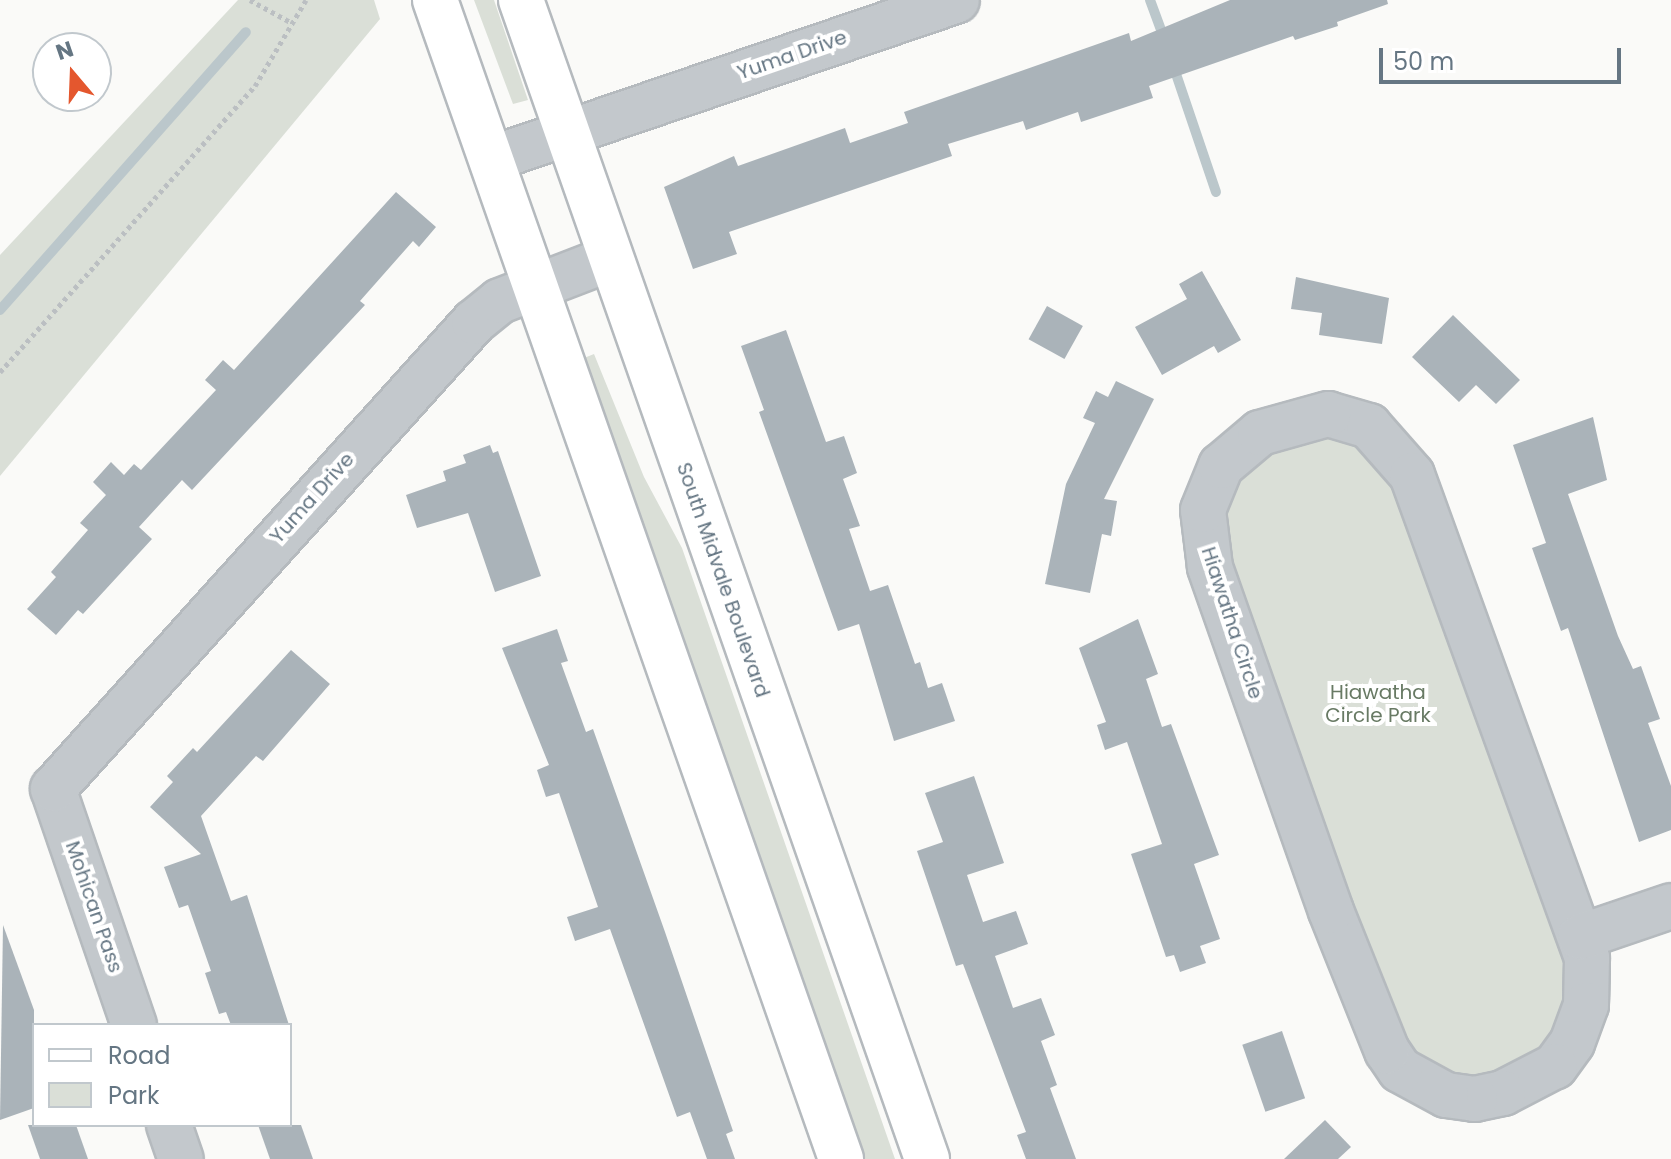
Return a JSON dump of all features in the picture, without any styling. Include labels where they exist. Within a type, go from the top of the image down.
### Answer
[{"type":"main road","points":[[435,0],[841,1159]]},
{"type":"main road","name":"South Midvale Boulevard","points":[[521,0],[609,259],[927,1159]]},
{"type":"street","name":"Yuma Drive","points":[[491,159],[957,0]]},
{"type":"street","name":"Yuma Drive","points":[[53,789],[445,352],[500,301],[609,259]]},
{"type":"street","name":"Hiawatha Circle","points":[[1328,414],[1369,426],[1402,458],[1428,509],[1580,937],[1587,958],[1586,1005],[1572,1043],[1555,1066],[1503,1093],[1475,1099],[1424,1087],[1400,1070],[1372,1019],[1331,911],[1210,567],[1203,510],[1221,466],[1238,447],[1283,423],[1328,414]]},
{"type":"street","name":"Mohican Pass","points":[[53,789],[133,1023]]},
{"type":"street","points":[[1580,937],[1671,906]]},
{"type":"street","points":[[170,1127],[181,1159]]},
{"type":"path","points":[[250,0],[292,23]]},
{"type":"path","points":[[0,372],[255,86],[306,0]]},
{"type":"green space","points":[[238,0],[374,0],[380,19],[0,476],[0,255]]},
{"type":"green space","points":[[474,0],[494,0],[528,100],[513,104]]},
{"type":"green space","points":[[594,354],[644,477],[682,548],[895,1159],[861,1159],[579,360]]},
{"type":"green space","name":"Hiawatha Circle Park","points":[[1346,433],[1389,467],[1572,960],[1572,987],[1544,1054],[1499,1078],[1450,1080],[1401,1042],[1226,563],[1225,494],[1267,447]]},
{"type":"building","points":[[1230,0],[1387,0],[1388,4],[1337,22],[1338,26],[1295,40],[1293,36],[1149,86],[1153,98],[1081,122],[1078,112],[1026,130],[1023,121],[948,144],[952,156],[729,232],[737,254],[693,269],[664,187],[734,156],[738,166],[845,128],[850,143],[908,123],[904,112],[1129,33],[1131,41]]},
{"type":"building","points":[[396,192],[436,227],[419,247],[413,241],[360,301],[365,305],[192,490],[182,480],[139,527],[152,539],[83,614],[78,610],[56,635],[27,609],[56,577],[51,572],[88,530],[80,523],[106,495],[93,482],[111,462],[124,475],[134,464],[141,470],[216,390],[205,380],[223,360],[234,370]]},
{"type":"building","points":[[1202,271],[1241,340],[1218,353],[1214,346],[1162,375],[1135,327],[1187,299],[1179,284]]},
{"type":"building","points":[[1296,277],[1389,298],[1382,344],[1319,335],[1322,313],[1291,309]]},
{"type":"building","points":[[1047,306],[1083,326],[1064,359],[1029,339]]},
{"type":"building","points":[[1453,315],[1520,380],[1496,404],[1476,385],[1459,402],[1412,357]]},
{"type":"building","points":[[786,330],[826,442],[844,436],[857,473],[843,479],[860,526],[849,529],[870,591],[888,585],[915,664],[920,662],[928,688],[942,683],[955,721],[894,741],[859,624],[838,631],[759,412],[764,410],[741,346]]},
{"type":"building","points":[[1116,381],[1154,399],[1104,499],[1117,501],[1111,536],[1102,534],[1090,593],[1045,584],[1066,484],[1095,423],[1083,418],[1096,391],[1108,397]]},
{"type":"building","points":[[1593,417],[1607,480],[1568,494],[1618,636],[1633,669],[1641,666],[1660,719],[1648,723],[1671,786],[1671,830],[1639,842],[1568,628],[1561,631],[1532,548],[1546,543],[1513,445]]},
{"type":"building","points":[[490,445],[493,453],[498,451],[541,576],[495,592],[468,513],[417,528],[406,495],[446,481],[443,471],[466,463],[463,455]]},
{"type":"building","points":[[1138,619],[1158,674],[1146,679],[1162,727],[1171,724],[1219,855],[1194,864],[1220,939],[1200,946],[1206,963],[1180,972],[1174,955],[1166,957],[1131,854],[1162,844],[1127,742],[1105,750],[1097,725],[1106,722],[1079,648]]},
{"type":"building","points":[[557,629],[568,661],[561,663],[586,732],[593,729],[665,932],[733,1131],[726,1134],[735,1159],[707,1159],[690,1112],[677,1117],[610,929],[575,941],[567,917],[598,907],[559,793],[546,797],[537,770],[549,765],[502,648]]},
{"type":"building","points":[[291,650],[330,684],[263,761],[256,756],[201,816],[231,901],[247,895],[288,1023],[230,1023],[226,1012],[219,1014],[205,973],[211,971],[188,905],[179,908],[164,867],[201,854],[150,807],[173,782],[167,776],[193,748],[197,752]]},
{"type":"building","points":[[974,776],[1004,863],[967,875],[983,922],[1016,911],[1028,944],[995,956],[1013,1008],[1041,998],[1055,1035],[1041,1041],[1057,1085],[1050,1088],[1076,1159],[1026,1159],[1017,1135],[1026,1132],[963,964],[956,966],[917,851],[943,842],[925,793]]},
{"type":"building","points":[[3,925],[34,1010],[34,1023],[32,1109],[0,1120]]},
{"type":"building","points":[[1282,1031],[1305,1098],[1265,1112],[1242,1045]]},
{"type":"building","points":[[1325,1120],[1351,1147],[1338,1159],[1284,1159]]},
{"type":"building","points":[[28,1125],[77,1127],[88,1159],[40,1159]]},
{"type":"building","points":[[301,1125],[313,1159],[270,1159],[259,1127]]},
{"type":"waterway","points":[[1150,0],[1164,38]]},
{"type":"waterway","points":[[0,310],[246,32]]},
{"type":"waterway","points":[[1173,65],[1216,192]]}]
